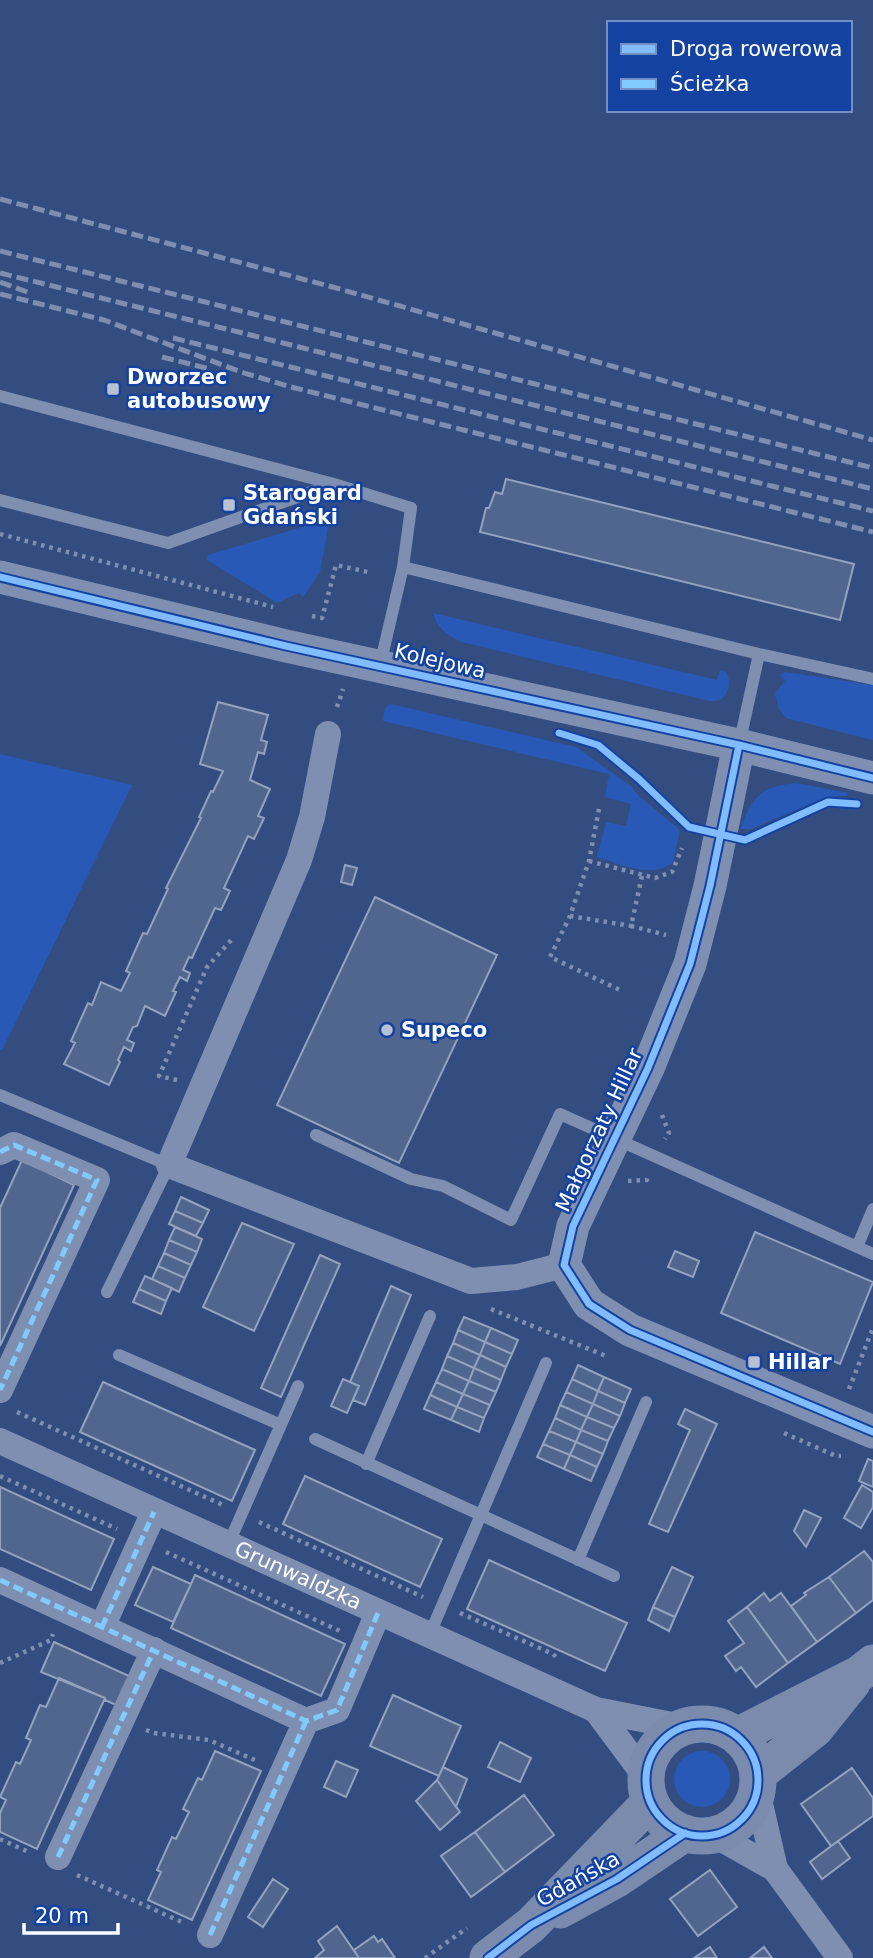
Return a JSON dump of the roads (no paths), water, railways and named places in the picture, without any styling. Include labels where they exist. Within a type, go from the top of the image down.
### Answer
[{"type":"main road","points":[[737,1736],[866,1669]]},
{"type":"main road","points":[[757,1782],[815,1729],[866,1669]]},
{"type":"main road","points":[[700,1724],[720,1726],[737,1736],[751,1753],[757,1782],[751,1806],[741,1819],[728,1829],[699,1834],[664,1821],[648,1790],[649,1761],[656,1747],[668,1735],[682,1727],[700,1724]]},
{"type":"main road","name":"Gdańska","points":[[531,1925],[648,1790]]},
{"type":"main road","name":"Gdańska","points":[[488,1958],[531,1925],[699,1834]]},
{"type":"street","name":"Kolejowa","points":[[0,577],[873,778]]},
{"type":"street","points":[[328,734],[312,817],[299,859],[169,1165],[471,1281],[517,1277],[564,1265],[589,1304],[630,1330],[873,1432]]},
{"type":"street","name":"Małgorzaty Hillar","points":[[564,1265],[573,1226],[648,1068],[690,964],[710,886],[739,745]]},
{"type":"street","points":[[0,1152],[15,1145],[97,1180],[0,1390]]},
{"type":"street","name":"Grunwaldzka","points":[[0,1441],[596,1710],[682,1727]]},
{"type":"street","points":[[102,1627],[154,1512]]},
{"type":"street","points":[[0,1580],[306,1720],[337,1710],[378,1613]]},
{"type":"street","points":[[55,1861],[154,1650]]},
{"type":"street","name":"Grunwaldzka","points":[[596,1710],[648,1790]]},
{"type":"street","points":[[209,1935],[306,1720]]},
{"type":"street","points":[[757,1782],[775,1869],[840,1958]]},
{"type":"street","points":[[699,1834],[775,1869]]},
{"type":"lane","points":[[0,396],[334,484],[411,508],[403,567],[380,666]]},
{"type":"lane","points":[[0,500],[168,543],[334,484]]},
{"type":"lane","points":[[403,567],[759,654],[873,679]]},
{"type":"lane","points":[[739,745],[759,654]]},
{"type":"lane","points":[[0,1095],[169,1165],[107,1292]]},
{"type":"lane","points":[[316,1135],[411,1179],[443,1186],[511,1220],[560,1114],[873,1254]]},
{"type":"lane","points":[[857,1247],[873,1209]]},
{"type":"lane","points":[[366,1464],[430,1316]]},
{"type":"lane","points":[[119,1355],[281,1425]]},
{"type":"lane","points":[[429,1636],[546,1363]]},
{"type":"lane","points":[[228,1545],[298,1386]]},
{"type":"lane","points":[[578,1560],[646,1402]]},
{"type":"lane","points":[[315,1439],[614,1576]]},
{"type":"railway","points":[[0,199],[329,286],[873,440]]},
{"type":"railway","points":[[0,251],[873,468]]},
{"type":"railway","points":[[0,273],[873,489]]},
{"type":"railway","points":[[0,282],[30,293]]},
{"type":"railway","points":[[0,294],[104,320],[241,372],[291,387],[873,532]]},
{"type":"railway","points":[[173,338],[873,511]]},
{"type":"railway","points":[[162,357],[210,369]]},
{"type":"place","name":"Dworzec autobusowy","points":[[113,389]]},
{"type":"place","name":"Starogard Gdański","points":[[229,505]]},
{"type":"place","name":"Supeco","points":[[387,1030]]},
{"type":"place","name":"Hillar","points":[[754,1362]]}]
